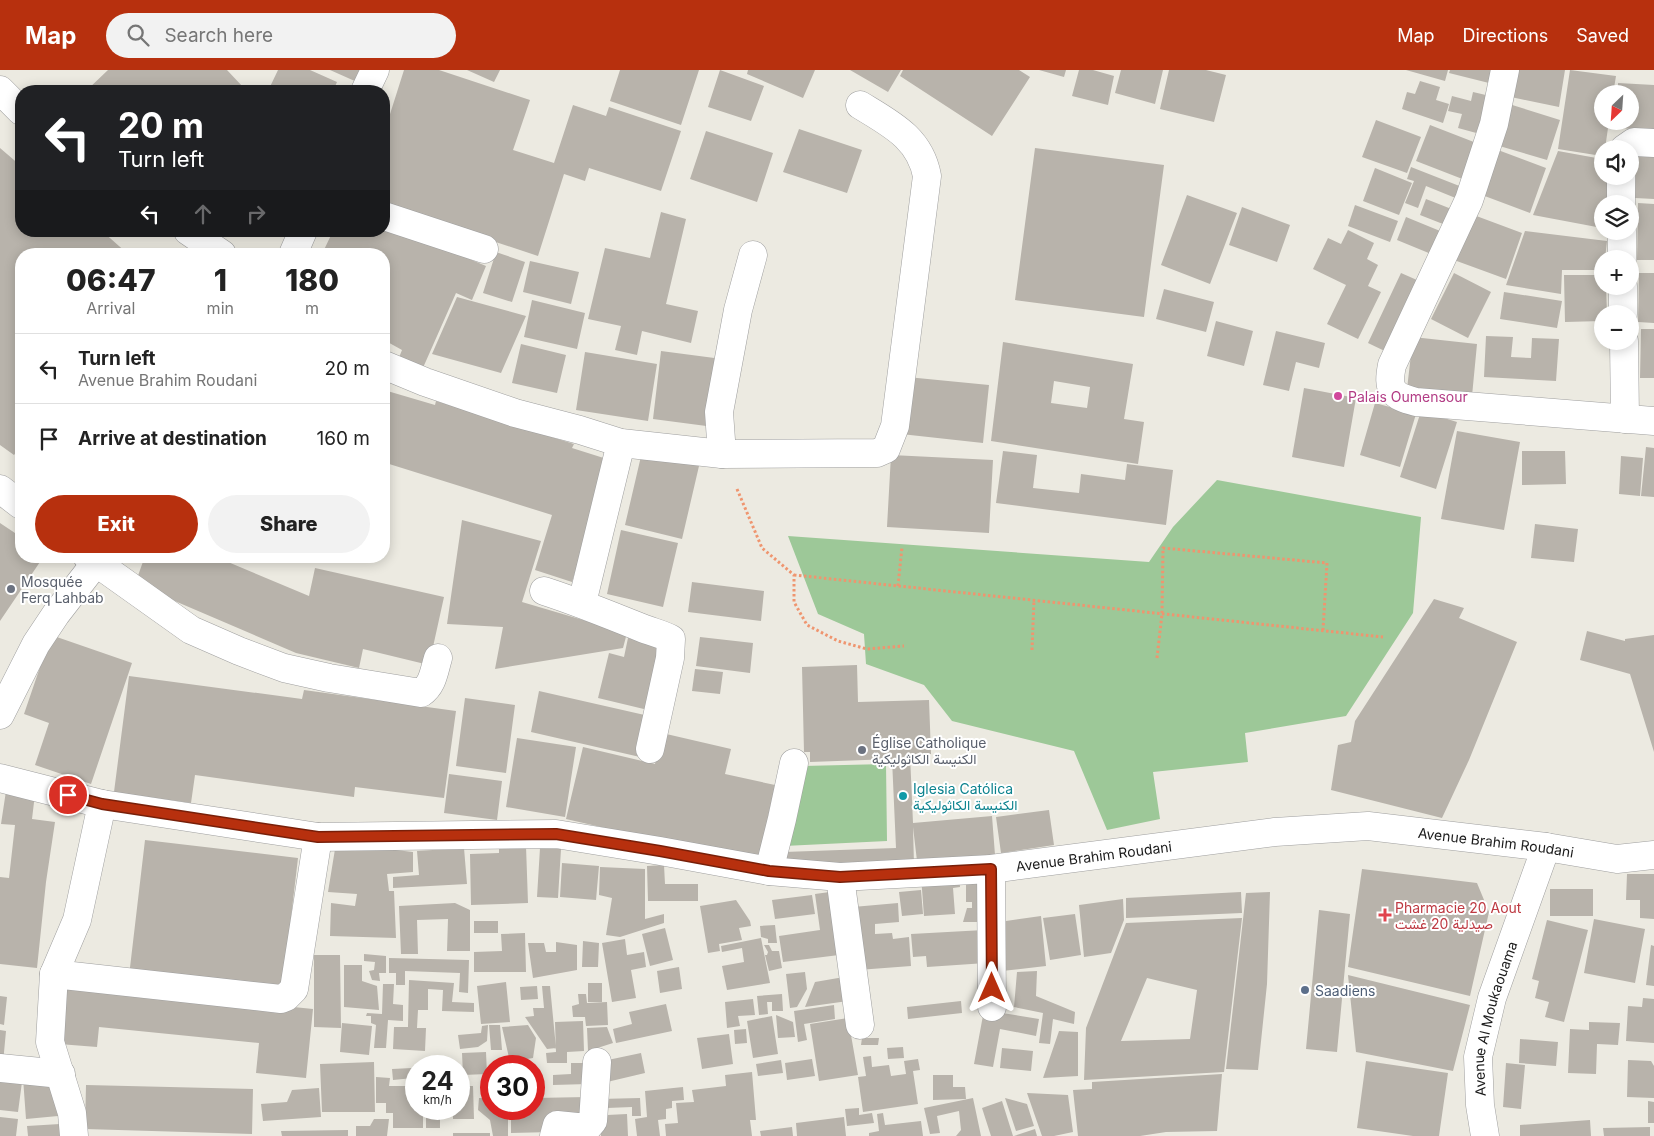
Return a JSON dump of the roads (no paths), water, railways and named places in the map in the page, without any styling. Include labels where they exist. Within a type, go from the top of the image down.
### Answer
[{"type":"street","points":[[368,85],[375,70]]},
{"type":"street","points":[[1505,70],[1494,124],[1469,200],[1392,365],[1389,384],[1394,394],[1405,400],[1416,402],[1654,421]]},
{"type":"street","points":[[0,90],[15,105]]},
{"type":"street","points":[[390,367],[425,382],[515,413],[621,443],[722,454],[877,453],[886,448],[895,426],[927,176],[924,161],[900,129],[860,105]]},
{"type":"street","points":[[1639,142],[1654,143]]},
{"type":"street","points":[[390,218],[484,249]]},
{"type":"street","points":[[197,237],[213,248]]},
{"type":"street","points":[[722,454],[719,412],[738,310],[753,255]]},
{"type":"street","points":[[1624,350],[1625,419]]},
{"type":"street","points":[[582,603],[621,443]]},
{"type":"street","points":[[0,488],[15,500]]},
{"type":"street","points":[[0,715],[36,644],[92,563]]},
{"type":"street","points":[[100,563],[191,630],[284,668],[329,678],[421,693],[427,690],[432,681],[438,658]]},
{"type":"street","points":[[544,592],[582,603],[646,630],[660,632],[671,639],[670,658],[650,749]]},
{"type":"street","points":[[769,871],[794,764]]},
{"type":"street","name":"Avenue Brahim Roudani","points":[[0,778],[102,804],[318,837],[556,834],[769,871],[840,877],[991,869],[1275,832],[1368,826],[1546,847],[1618,859],[1654,855]]},
{"type":"street","points":[[74,1136],[72,1113],[50,1042],[54,974],[77,920],[102,804]]},
{"type":"street","points":[[54,974],[271,998],[286,998],[294,989],[318,837]]},
{"type":"street","name":"Avenue Al Moukaouama","points":[[1485,1136],[1480,1106],[1478,1057],[1492,998],[1546,847]]},
{"type":"street","points":[[991,869],[992,1007]]},
{"type":"street","points":[[840,877],[860,1025]]},
{"type":"street","points":[[554,1136],[557,1125],[587,1132],[593,1121],[597,1062]]},
{"type":"street","points":[[0,1068],[61,1074]]},
{"type":"place","name":"Palais Oumensour","points":[[1338,396]]},
{"type":"place","name":"Mosquée Ferq Lahbab","points":[[11,589]]},
{"type":"place","name":"Église Catholique الكنيسة الكاثوليكية","points":[[862,750]]},
{"type":"place","name":"Iglesia Católica الكنيسة الكاثوليكية","points":[[903,796]]},
{"type":"place","name":"Pharmacie 20 Aout صيدلية 20 غشت","points":[[1385,915]]},
{"type":"place","name":"Saadiens","points":[[1305,990]]}]
